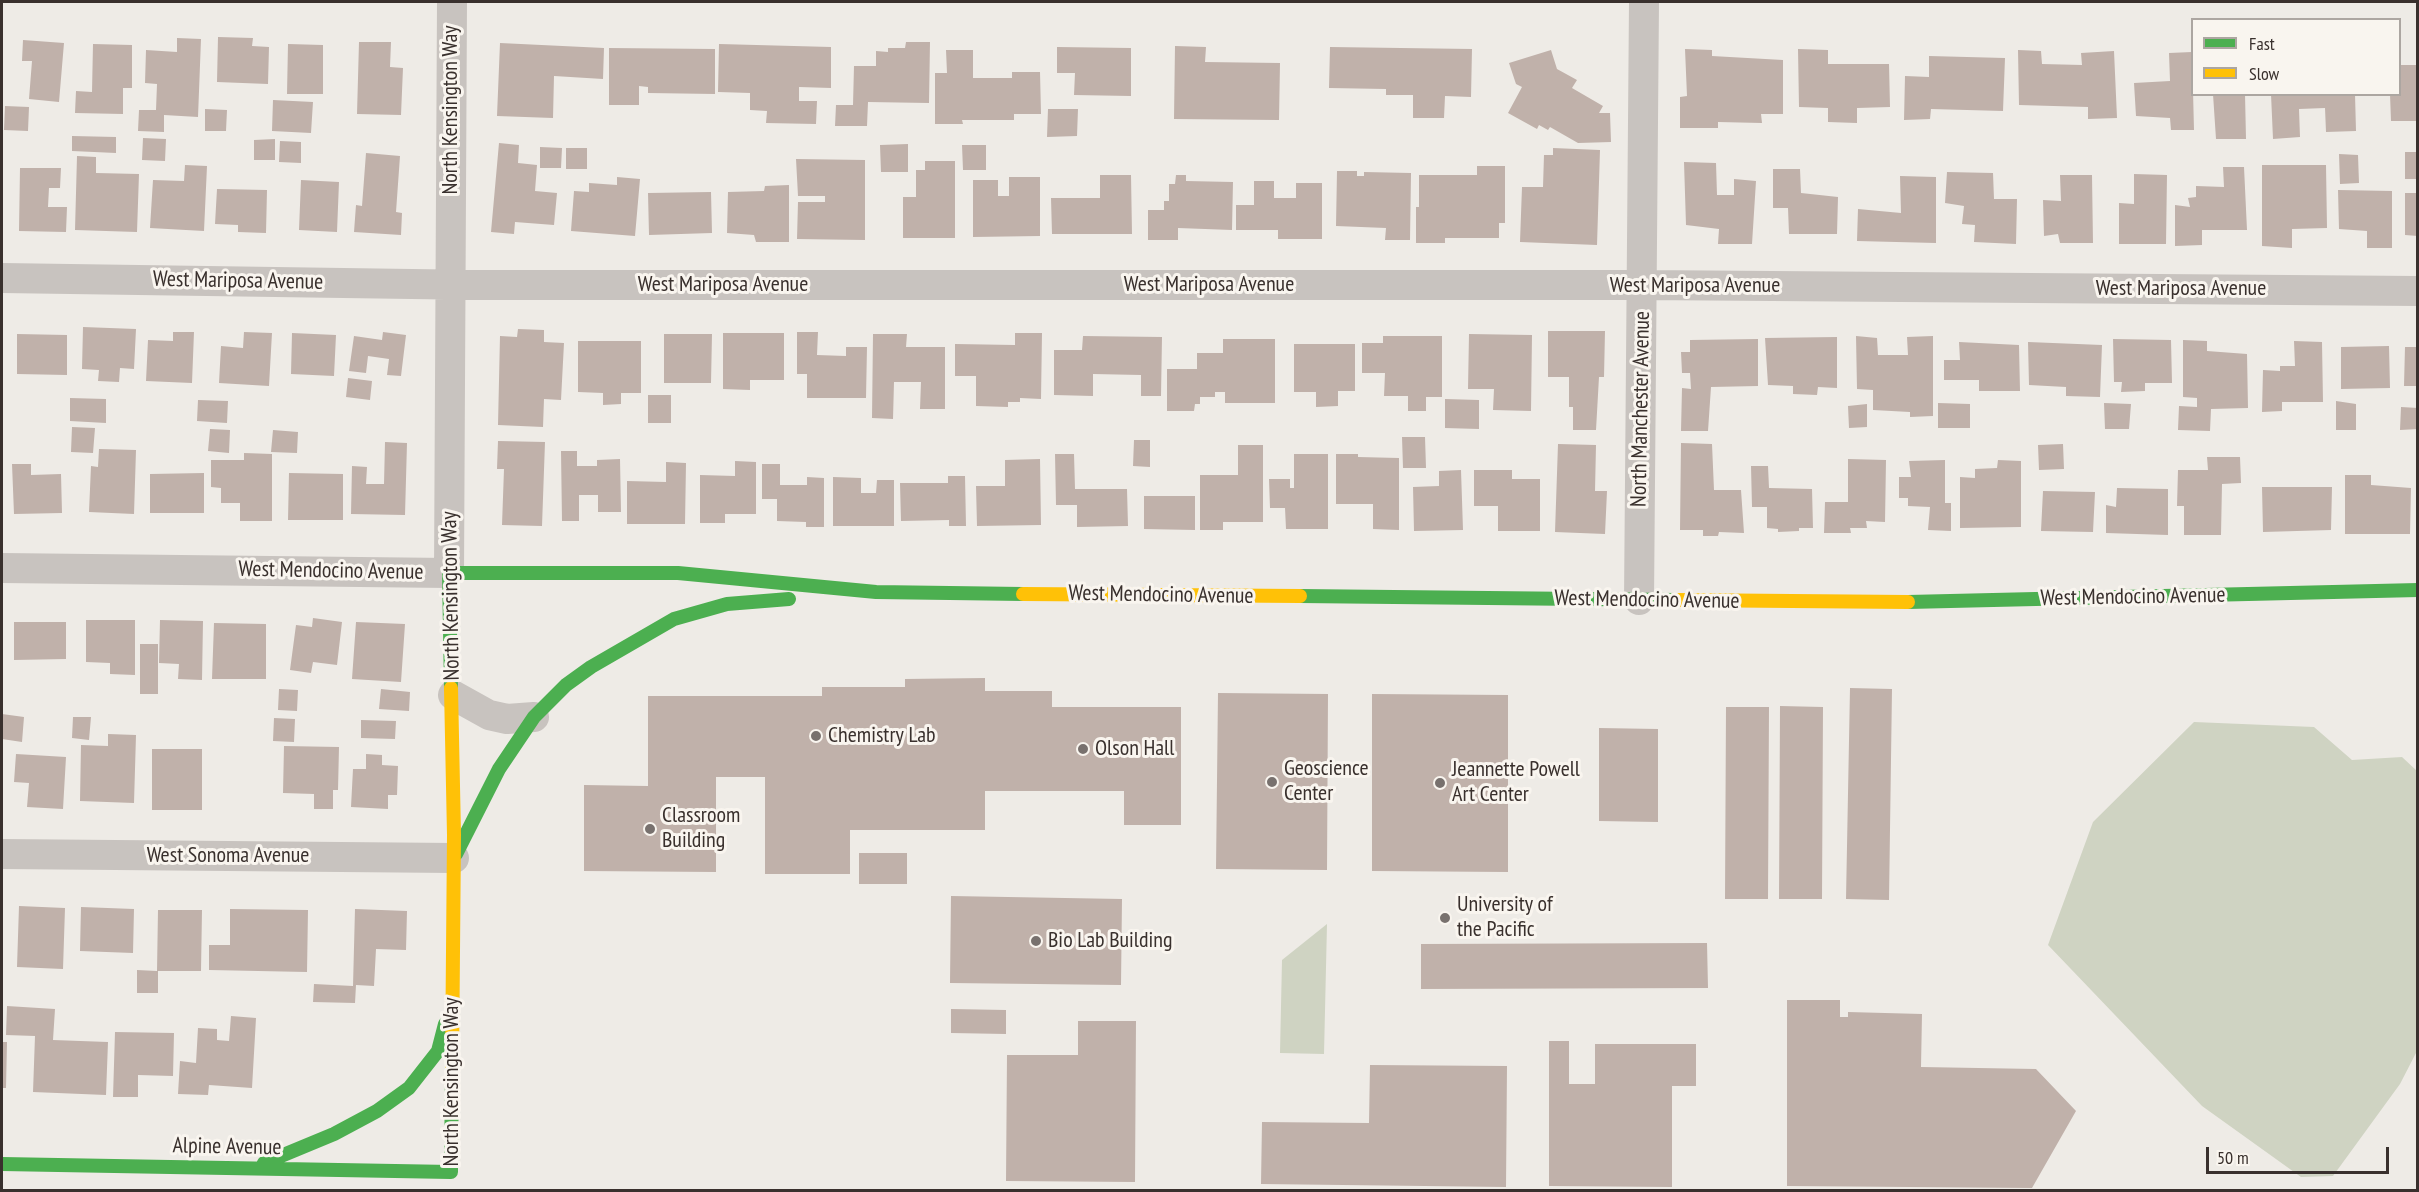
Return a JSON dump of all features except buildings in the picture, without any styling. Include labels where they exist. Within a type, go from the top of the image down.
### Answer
[{"type":"street","name":"North Kensington Way","points":[[451,1181],[454,858],[453,695],[449,573],[452,2]]},
{"type":"street","name":"North Manchester Avenue","points":[[1639,600],[1644,2]]},
{"type":"street","name":"West Mariposa Avenue","points":[[2,278],[450,284],[1643,285],[2418,291]]},
{"type":"street","name":"West Mendocino Avenue","points":[[2,568],[678,573],[876,592],[1639,600],[1896,602],[2418,590]]},
{"type":"street","name":"West Mendocino Avenue","points":[[454,858],[499,769],[534,717],[566,685],[591,667],[674,619],[727,604],[876,592]]},
{"type":"street","points":[[453,695],[489,715],[507,719],[534,717]]},
{"type":"street","name":"West Sonoma Avenue","points":[[2,854],[454,858]]},
{"type":"street","points":[[251,1168],[334,1134],[377,1111],[409,1088],[438,1051],[453,993]]},
{"type":"street","name":"Alpine Avenue","points":[[2,1164],[251,1168],[451,1181]]},
{"type":"green space","points":[[2194,722],[2314,727],[2352,760],[2402,757],[2417,771],[2417,1051],[2400,1084],[2333,1176],[2301,1177],[2202,1106],[2048,945],[2093,822]]},
{"type":"green space","points":[[1327,924],[1324,1054],[1280,1053],[1282,960]]},
{"type":"traffic: fast","points":[[451,688],[449,573],[678,573],[876,592],[1023,594]]},
{"type":"traffic: fast","points":[[1908,602],[2418,590]]},
{"type":"traffic: fast","points":[[1300,596],[1676,600]]},
{"type":"traffic: fast","points":[[456,854],[499,769],[534,717],[566,685],[591,667],[674,619],[727,604],[789,599]]},
{"type":"traffic: fast","points":[[264,1163],[334,1134],[377,1111],[409,1088],[438,1051],[445,1024]]},
{"type":"traffic: fast","points":[[2,1164],[451,1172],[452,1067]]},
{"type":"traffic: slow","points":[[1023,594],[1300,596]]},
{"type":"traffic: slow","points":[[1676,600],[1908,602]]},
{"type":"traffic: slow","points":[[451,688],[454,835],[452,1067]]},
{"type":"place","name":"Chemistry Lab","points":[[816,736]]},
{"type":"place","name":"Olson Hall","points":[[1083,749]]},
{"type":"place","name":"Geoscience Center","points":[[1272,782]]},
{"type":"place","name":"Jeannette Powell Art Center","points":[[1440,783]]},
{"type":"place","name":"Classroom Building","points":[[650,829]]},
{"type":"place","name":"University of the Pacific","points":[[1445,918]]},
{"type":"place","name":"Bio Lab Building","points":[[1036,941]]}]
